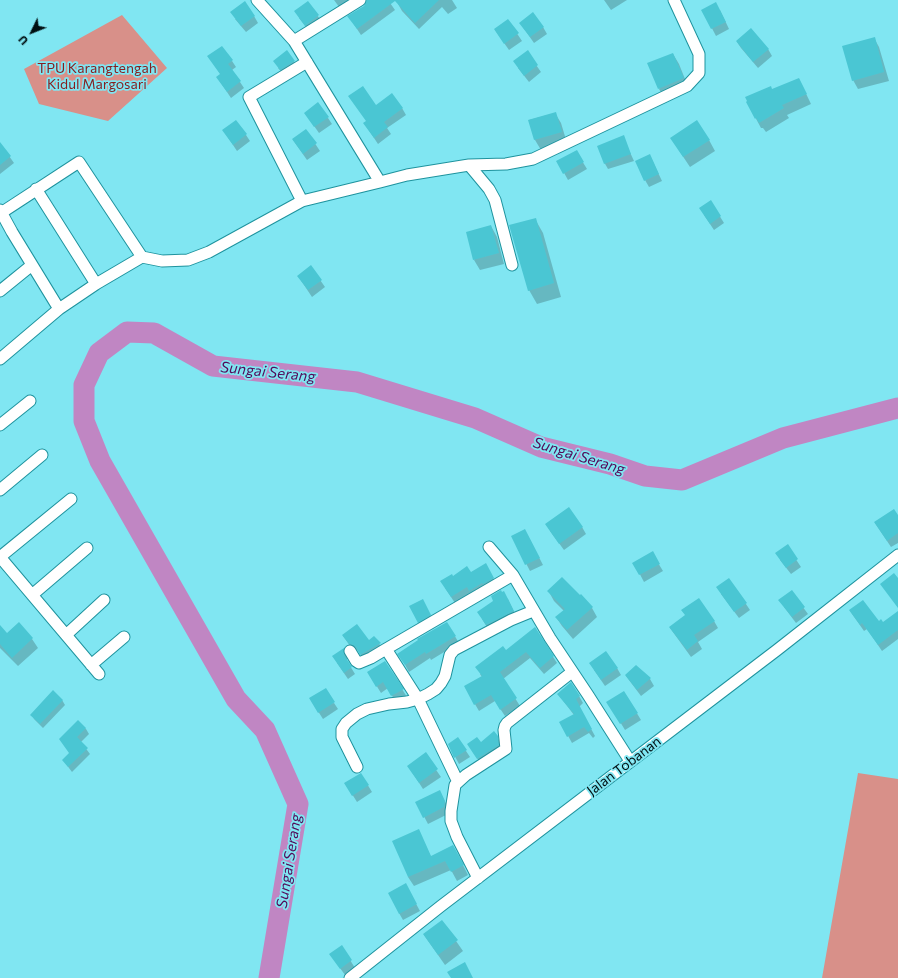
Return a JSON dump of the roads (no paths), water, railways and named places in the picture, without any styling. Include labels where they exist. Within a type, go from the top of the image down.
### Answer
[{"type":"street","points":[[257,0],[294,41],[380,182]]},
{"type":"street","points":[[294,41],[360,0]]},
{"type":"street","points":[[0,359],[59,308],[142,256],[174,261],[188,260],[198,257],[302,201],[407,175],[469,165],[506,164],[533,160],[687,86],[699,73],[699,54],[674,0]]},
{"type":"street","points":[[302,201],[249,97],[307,62]]},
{"type":"street","points":[[59,308],[32,264],[4,228],[1,211],[79,162],[142,256]]},
{"type":"street","points":[[469,165],[495,200],[512,265]]},
{"type":"street","points":[[36,189],[96,284]]},
{"type":"street","points":[[0,291],[32,264]]},
{"type":"street","points":[[0,425],[30,401]]},
{"type":"street","points":[[0,490],[42,455]]},
{"type":"street","points":[[71,499],[0,557],[99,674]]},
{"type":"street","points":[[489,547],[513,575],[533,611],[630,761]]},
{"type":"street","points":[[32,595],[87,548]]},
{"type":"street","name":"Jalan Tobanan","points":[[350,978],[898,556]]},
{"type":"street","points":[[350,651],[359,663],[372,658],[513,575]]},
{"type":"street","points":[[66,635],[104,600]]},
{"type":"street","points":[[356,767],[342,737],[342,729],[346,723],[357,714],[368,709],[389,704],[407,702],[428,694],[436,689],[441,683],[445,676],[450,655],[454,650],[511,620],[533,611]]},
{"type":"street","points":[[91,665],[124,637]]},
{"type":"street","points":[[386,649],[418,699],[458,782]]},
{"type":"street","points":[[478,878],[457,837],[451,821],[450,811],[453,791],[458,782],[466,775],[506,749],[504,730],[507,723],[572,672]]},
{"type":"waterway","name":"Sungai Serang","points":[[269,978],[298,804],[265,730],[236,699],[100,461],[84,421],[84,385],[99,353],[127,332],[154,333],[213,366],[357,382],[475,418],[541,447],[610,464],[645,476],[682,480],[783,438],[898,408]]},
{"type":"park label","name":"TPU Karangtengah Kidul Margosari","points":[[97,76]]}]
